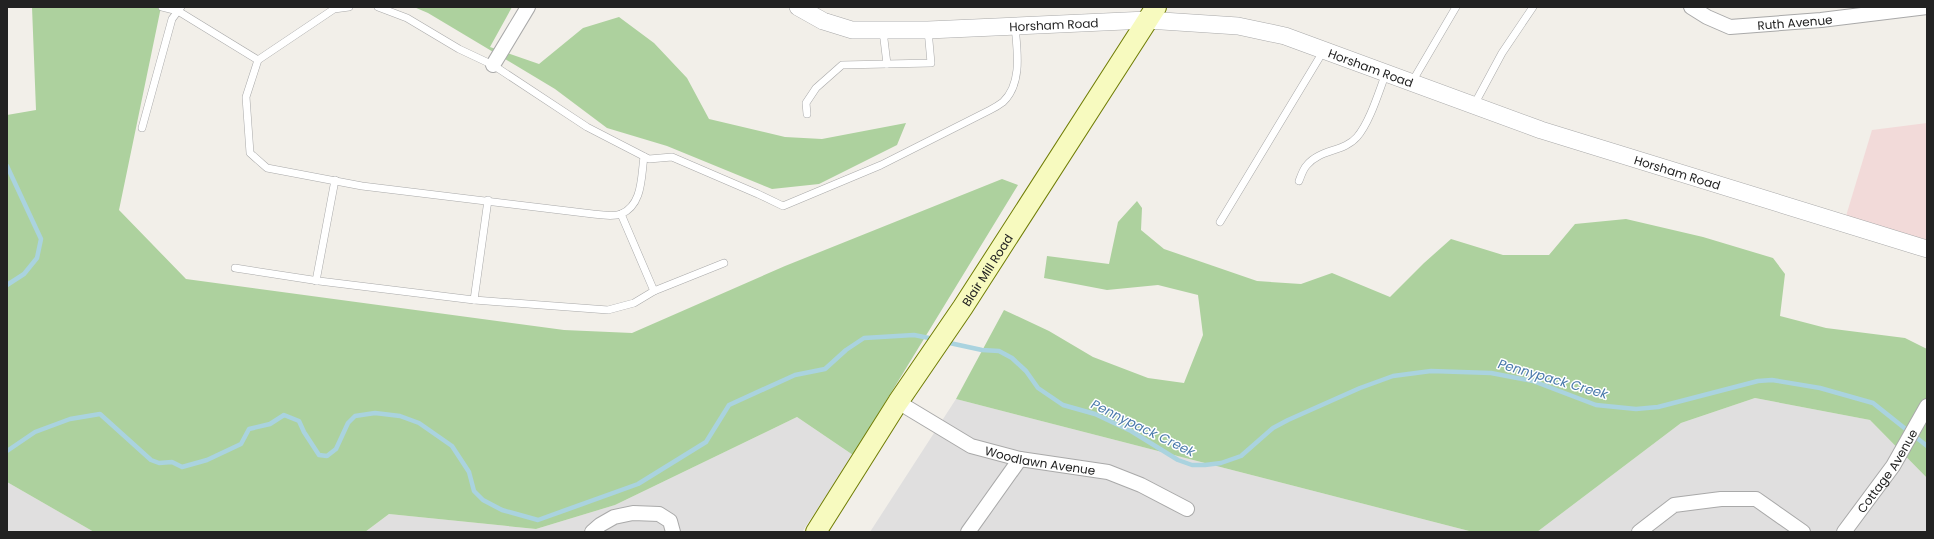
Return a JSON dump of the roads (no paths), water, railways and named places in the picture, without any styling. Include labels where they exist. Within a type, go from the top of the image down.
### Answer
[{"type":"main road","name":"Blair Mill Road","points":[[816,532],[898,402],[963,307],[1152,14]]},
{"type":"street","points":[[493,65],[528,7]]},
{"type":"street","name":"Horsham Road","points":[[798,7],[823,21],[852,30],[928,30],[1015,26],[1152,14],[1238,26],[1285,36],[1541,130],[1927,249]]},
{"type":"street","name":"Ruth Avenue","points":[[1691,7],[1707,17],[1730,27],[1821,20],[1927,8]]},
{"type":"street","name":"Woodlawn Avenue","points":[[898,402],[971,446],[1020,459],[1108,472],[1141,485],[1187,509]]},
{"type":"street","name":"Cottage Avenue","points":[[1844,532],[1893,466],[1927,406]]},
{"type":"street","points":[[968,532],[1020,459]]},
{"type":"street","points":[[1639,532],[1674,505],[1735,499],[1756,499],[1803,532]]},
{"type":"street","points":[[592,532],[600,525],[614,517],[633,513],[659,514],[670,521],[673,532]]},
{"type":"lane","points":[[162,7],[179,9],[258,60]]},
{"type":"lane","points":[[349,7],[334,9],[258,60],[246,97],[250,153],[267,168],[362,186],[488,200],[593,214],[621,214],[629,209],[638,199],[644,157]]},
{"type":"lane","points":[[378,7],[407,18],[459,49],[493,65],[587,127],[649,160],[672,157],[783,206],[881,165],[1003,102],[1011,90],[1016,75],[1015,26]]},
{"type":"lane","points":[[1412,82],[1456,7]]},
{"type":"lane","points":[[1474,105],[1502,53],[1533,7]]},
{"type":"lane","points":[[142,128],[172,19],[179,9]]},
{"type":"lane","points":[[807,114],[806,103],[816,88],[842,65],[931,63],[928,30]]},
{"type":"lane","points":[[883,31],[887,64]]},
{"type":"lane","points":[[1220,222],[1324,50]]},
{"type":"lane","points":[[1299,181],[1307,165],[1316,157],[1350,143],[1358,137],[1373,108],[1386,72]]},
{"type":"lane","points":[[316,281],[334,180]]},
{"type":"lane","points":[[474,300],[488,200]]},
{"type":"lane","points":[[621,214],[654,291]]},
{"type":"lane","points":[[235,268],[316,281],[474,300],[608,310],[634,303],[654,291],[724,263]]},
{"type":"waterway","name":"Pennypack Creek","points":[[7,166],[41,239],[37,258],[24,274],[7,285]]},
{"type":"waterway","name":"Pennypack Creek","points":[[7,451],[35,432],[70,419],[100,414],[151,460],[159,463],[172,462],[182,467],[207,460],[241,444],[249,429],[270,424],[284,415],[299,421],[304,432],[319,455],[327,456],[336,449],[348,423],[355,416],[375,413],[400,416],[419,423],[452,446],[469,472],[474,491],[483,500],[502,510],[538,520],[638,484],[706,442],[729,405],[795,375],[825,369],[846,350],[864,338],[914,335],[934,339]]},
{"type":"waterway","name":"Pennypack Creek","points":[[945,342],[982,350],[999,351],[1012,358],[1026,371],[1038,388],[1063,405],[1095,414],[1131,431],[1178,460],[1192,465],[1221,463],[1241,456],[1273,428],[1360,388],[1393,376],[1431,371],[1491,373],[1533,381],[1596,405],[1636,409],[1658,407],[1758,381],[1772,380],[1820,388],[1873,403],[1927,446]]}]
